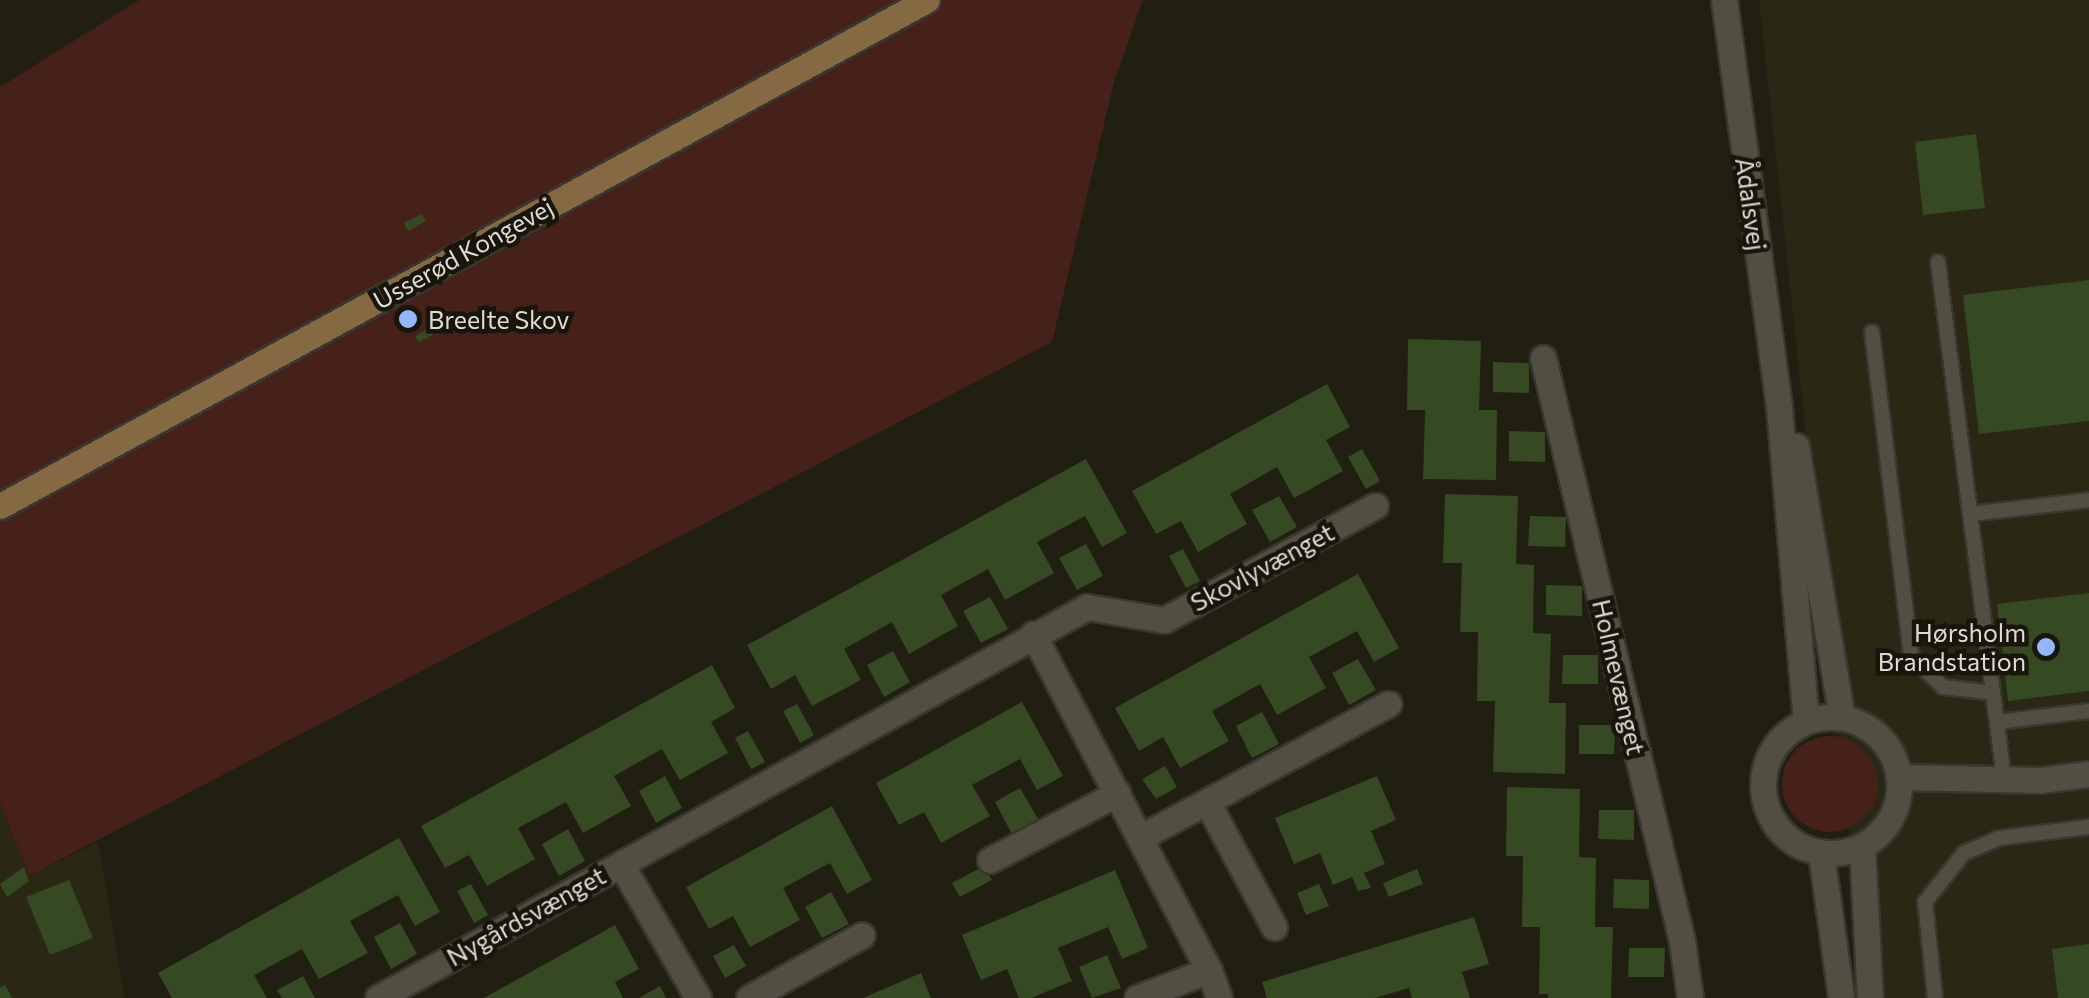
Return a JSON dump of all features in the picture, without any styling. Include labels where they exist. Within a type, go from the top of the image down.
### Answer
[{"type":"main road","name":"Usserød Kongevej","points":[[0,506],[926,0]]},
{"type":"street","name":"Ådalsvej","points":[[1724,0],[1779,407],[1806,721]]},
{"type":"street","name":"Holmevænget","points":[[1543,358],[1682,941],[1690,998]]},
{"type":"street","name":"Ådalsvej","points":[[1779,407],[1795,438],[1842,717]]},
{"type":"street","name":"Skovlyvænget","points":[[778,779],[1034,634],[1088,608],[1164,620],[1375,506]]},
{"type":"street","points":[[1034,634],[1209,970],[1219,998]]},
{"type":"street","points":[[1141,837],[1388,704]]},
{"type":"street","points":[[1842,717],[1859,722],[1886,745],[1899,778],[1891,818],[1862,846],[1820,853],[1785,836],[1772,820],[1762,782],[1775,745],[1806,721],[1842,717]]},
{"type":"street","points":[[1899,778],[2004,779],[2089,774]]},
{"type":"street","name":"Nygårdsvænget","points":[[378,998],[778,779]]},
{"type":"street","points":[[990,860],[1118,793]]},
{"type":"street","points":[[1207,802],[1274,927]]},
{"type":"street","points":[[1862,846],[1870,998]]},
{"type":"street","points":[[1820,853],[1842,998]]},
{"type":"street","name":"Nygårdsvænget","points":[[621,864],[698,998]]},
{"type":"street","points":[[749,998],[862,935]]},
{"type":"street","points":[[1137,998],[1209,970]]},
{"type":"lane","points":[[1938,262],[2004,779]]},
{"type":"lane","points":[[1872,332],[1911,656],[1943,687],[1993,693]]},
{"type":"lane","points":[[1970,514],[2089,500]]},
{"type":"lane","points":[[1997,722],[2089,711]]},
{"type":"lane","points":[[1935,998],[1924,902],[1964,853],[1999,838],[2089,827]]},
{"type":"shaded area","points":[[139,0],[1143,0],[1114,82],[1052,342],[29,876],[0,802],[0,87]]},
{"type":"shaded area","points":[[1759,0],[2089,0],[2089,998],[1867,998]]},
{"type":"shaded area","points":[[1830,736],[1849,739],[1864,750],[1875,765],[1875,803],[1864,818],[1849,829],[1830,832],[1811,829],[1796,818],[1785,803],[1782,784],[1785,765],[1796,750],[1811,739]]},
{"type":"shaded area","points":[[0,802],[29,876],[98,842],[124,998],[0,998]]},
{"type":"building","points":[[1976,134],[1985,208],[1923,215],[1915,142]]},
{"type":"building","points":[[422,214],[426,221],[408,231],[404,223]]},
{"type":"building","points":[[2089,280],[2089,421],[1979,434],[1963,295]]},
{"type":"building","points":[[429,328],[433,335],[419,342],[415,336]]},
{"type":"building","points":[[1408,339],[1481,341],[1479,410],[1497,410],[1496,480],[1423,479],[1425,410],[1407,410]]},
{"type":"building","points":[[1493,362],[1529,363],[1529,393],[1493,392]]},
{"type":"building","points":[[1327,384],[1350,427],[1326,440],[1343,471],[1294,498],[1277,467],[1230,494],[1247,524],[1198,552],[1181,521],[1156,534],[1132,491]]},
{"type":"building","points":[[1509,431],[1545,432],[1545,462],[1509,461]]},
{"type":"building","points":[[1362,449],[1380,481],[1366,489],[1348,457]]},
{"type":"building","points":[[1086,459],[1127,533],[1102,547],[1085,516],[1037,542],[1054,573],[1005,600],[988,569],[941,595],[958,626],[909,654],[892,622],[844,649],[861,680],[812,706],[795,675],[771,689],[747,645]]},
{"type":"building","points":[[1445,494],[1518,496],[1516,564],[1534,565],[1533,633],[1551,634],[1549,703],[1566,703],[1565,774],[1493,772],[1495,701],[1477,701],[1478,632],[1460,632],[1462,563],[1443,563]]},
{"type":"building","points":[[1279,496],[1297,527],[1270,542],[1252,510]]},
{"type":"building","points":[[1530,516],[1566,517],[1565,547],[1528,546]]},
{"type":"building","points":[[1086,544],[1103,576],[1077,590],[1059,558]]},
{"type":"building","points":[[1183,549],[1200,581],[1186,588],[1169,556]]},
{"type":"building","points":[[1358,574],[1399,648],[1374,662],[1357,631],[1309,657],[1326,688],[1277,715],[1260,684],[1212,711],[1229,741],[1180,768],[1163,737],[1139,751],[1115,708]]},
{"type":"building","points":[[1546,585],[1582,586],[1582,616],[1546,615]]},
{"type":"building","name":"Hørsholm Brandstation","points":[[2089,593],[2089,691],[2008,701],[1997,604]]},
{"type":"building","points":[[990,597],[1008,629],[981,643],[963,611]]},
{"type":"building","points":[[893,651],[910,682],[884,697],[867,665]]},
{"type":"building","points":[[1563,655],[1598,655],[1598,684],[1562,684]]},
{"type":"building","points":[[1358,659],[1376,690],[1349,705],[1332,673]]},
{"type":"building","points":[[712,665],[735,708],[711,722],[728,753],[680,780],[662,749],[614,776],[631,806],[583,833],[566,802],[518,828],[535,859],[487,886],[469,855],[445,868],[421,826]]},
{"type":"building","points":[[1022,702],[1063,776],[1037,790],[1020,759],[972,785],[990,816],[941,843],[924,812],[899,825],[876,783]]},
{"type":"building","points":[[797,704],[814,735],[800,743],[783,711]]},
{"type":"building","points":[[1262,712],[1279,744],[1252,758],[1236,726]]},
{"type":"building","points":[[1579,725],[1615,725],[1614,754],[1579,754]]},
{"type":"building","points":[[748,731],[765,762],[751,769],[735,738]]},
{"type":"building","points":[[1165,766],[1177,787],[1156,799],[1142,779]]},
{"type":"building","points":[[665,776],[682,808],[656,823],[639,791]]},
{"type":"building","points":[[1377,776],[1396,820],[1371,831],[1385,864],[1364,873],[1371,888],[1358,891],[1352,877],[1333,885],[1320,853],[1294,864],[1275,818]]},
{"type":"building","points":[[1507,787],[1580,789],[1579,857],[1596,858],[1595,927],[1613,927],[1611,998],[1548,998],[1548,994],[1539,994],[1540,927],[1522,927],[1523,856],[1506,856]]},
{"type":"building","points":[[1020,788],[1038,819],[1012,834],[995,802]]},
{"type":"building","points":[[832,806],[872,880],[847,894],[830,863],[783,888],[800,920],[750,947],[733,916],[709,929],[686,887]]},
{"type":"building","points":[[1599,810],[1634,810],[1634,840],[1598,839]]},
{"type":"building","points":[[568,829],[585,861],[559,876],[542,844]]},
{"type":"building","points":[[399,838],[440,912],[415,926],[398,895],[350,921],[368,953],[319,979],[302,949],[254,975],[267,998],[172,998],[158,973]]},
{"type":"building","points":[[984,866],[992,880],[960,897],[952,883]]},
{"type":"building","points":[[24,867],[29,881],[7,897],[0,884]]},
{"type":"building","points":[[1417,869],[1423,884],[1389,897],[1383,883]]},
{"type":"building","points":[[1115,870],[1148,948],[1122,959],[1108,927],[1058,948],[1072,981],[1031,998],[1019,998],[1007,969],[981,980],[962,935]]},
{"type":"building","points":[[1614,879],[1649,880],[1649,909],[1613,908]]},
{"type":"building","points":[[69,880],[93,938],[50,955],[26,897]]},
{"type":"building","points":[[471,884],[488,915],[474,923],[457,891]]},
{"type":"building","points":[[1319,884],[1329,906],[1306,915],[1297,893]]},
{"type":"building","points":[[831,892],[849,924],[822,938],[805,907]]},
{"type":"building","points":[[1474,917],[1489,964],[1462,972],[1470,998],[1412,998],[1409,988],[1375,998],[1267,998],[1262,982]]},
{"type":"building","points":[[400,923],[417,954],[391,969],[374,937]]},
{"type":"building","points":[[615,925],[639,969],[615,982],[623,998],[484,998]]},
{"type":"building","points":[[2089,944],[2089,998],[2058,998],[2052,949]]},
{"type":"building","points":[[734,945],[746,966],[725,978],[713,956]]},
{"type":"building","points":[[1629,948],[1665,948],[1664,977],[1628,977]]},
{"type":"building","points":[[1107,955],[1121,988],[1092,998],[1079,967]]},
{"type":"building","points":[[921,973],[931,998],[863,998]]},
{"type":"building","points":[[303,976],[315,998],[282,998],[277,990]]},
{"type":"building","points":[[5,985],[12,998],[0,998],[0,988]]},
{"type":"building","points":[[660,986],[666,998],[639,998]]},
{"type":"place","name":"Breelte Skov","points":[[408,319]]},
{"type":"place","name":"Hørsholm Brandstation","points":[[2046,647]]}]
